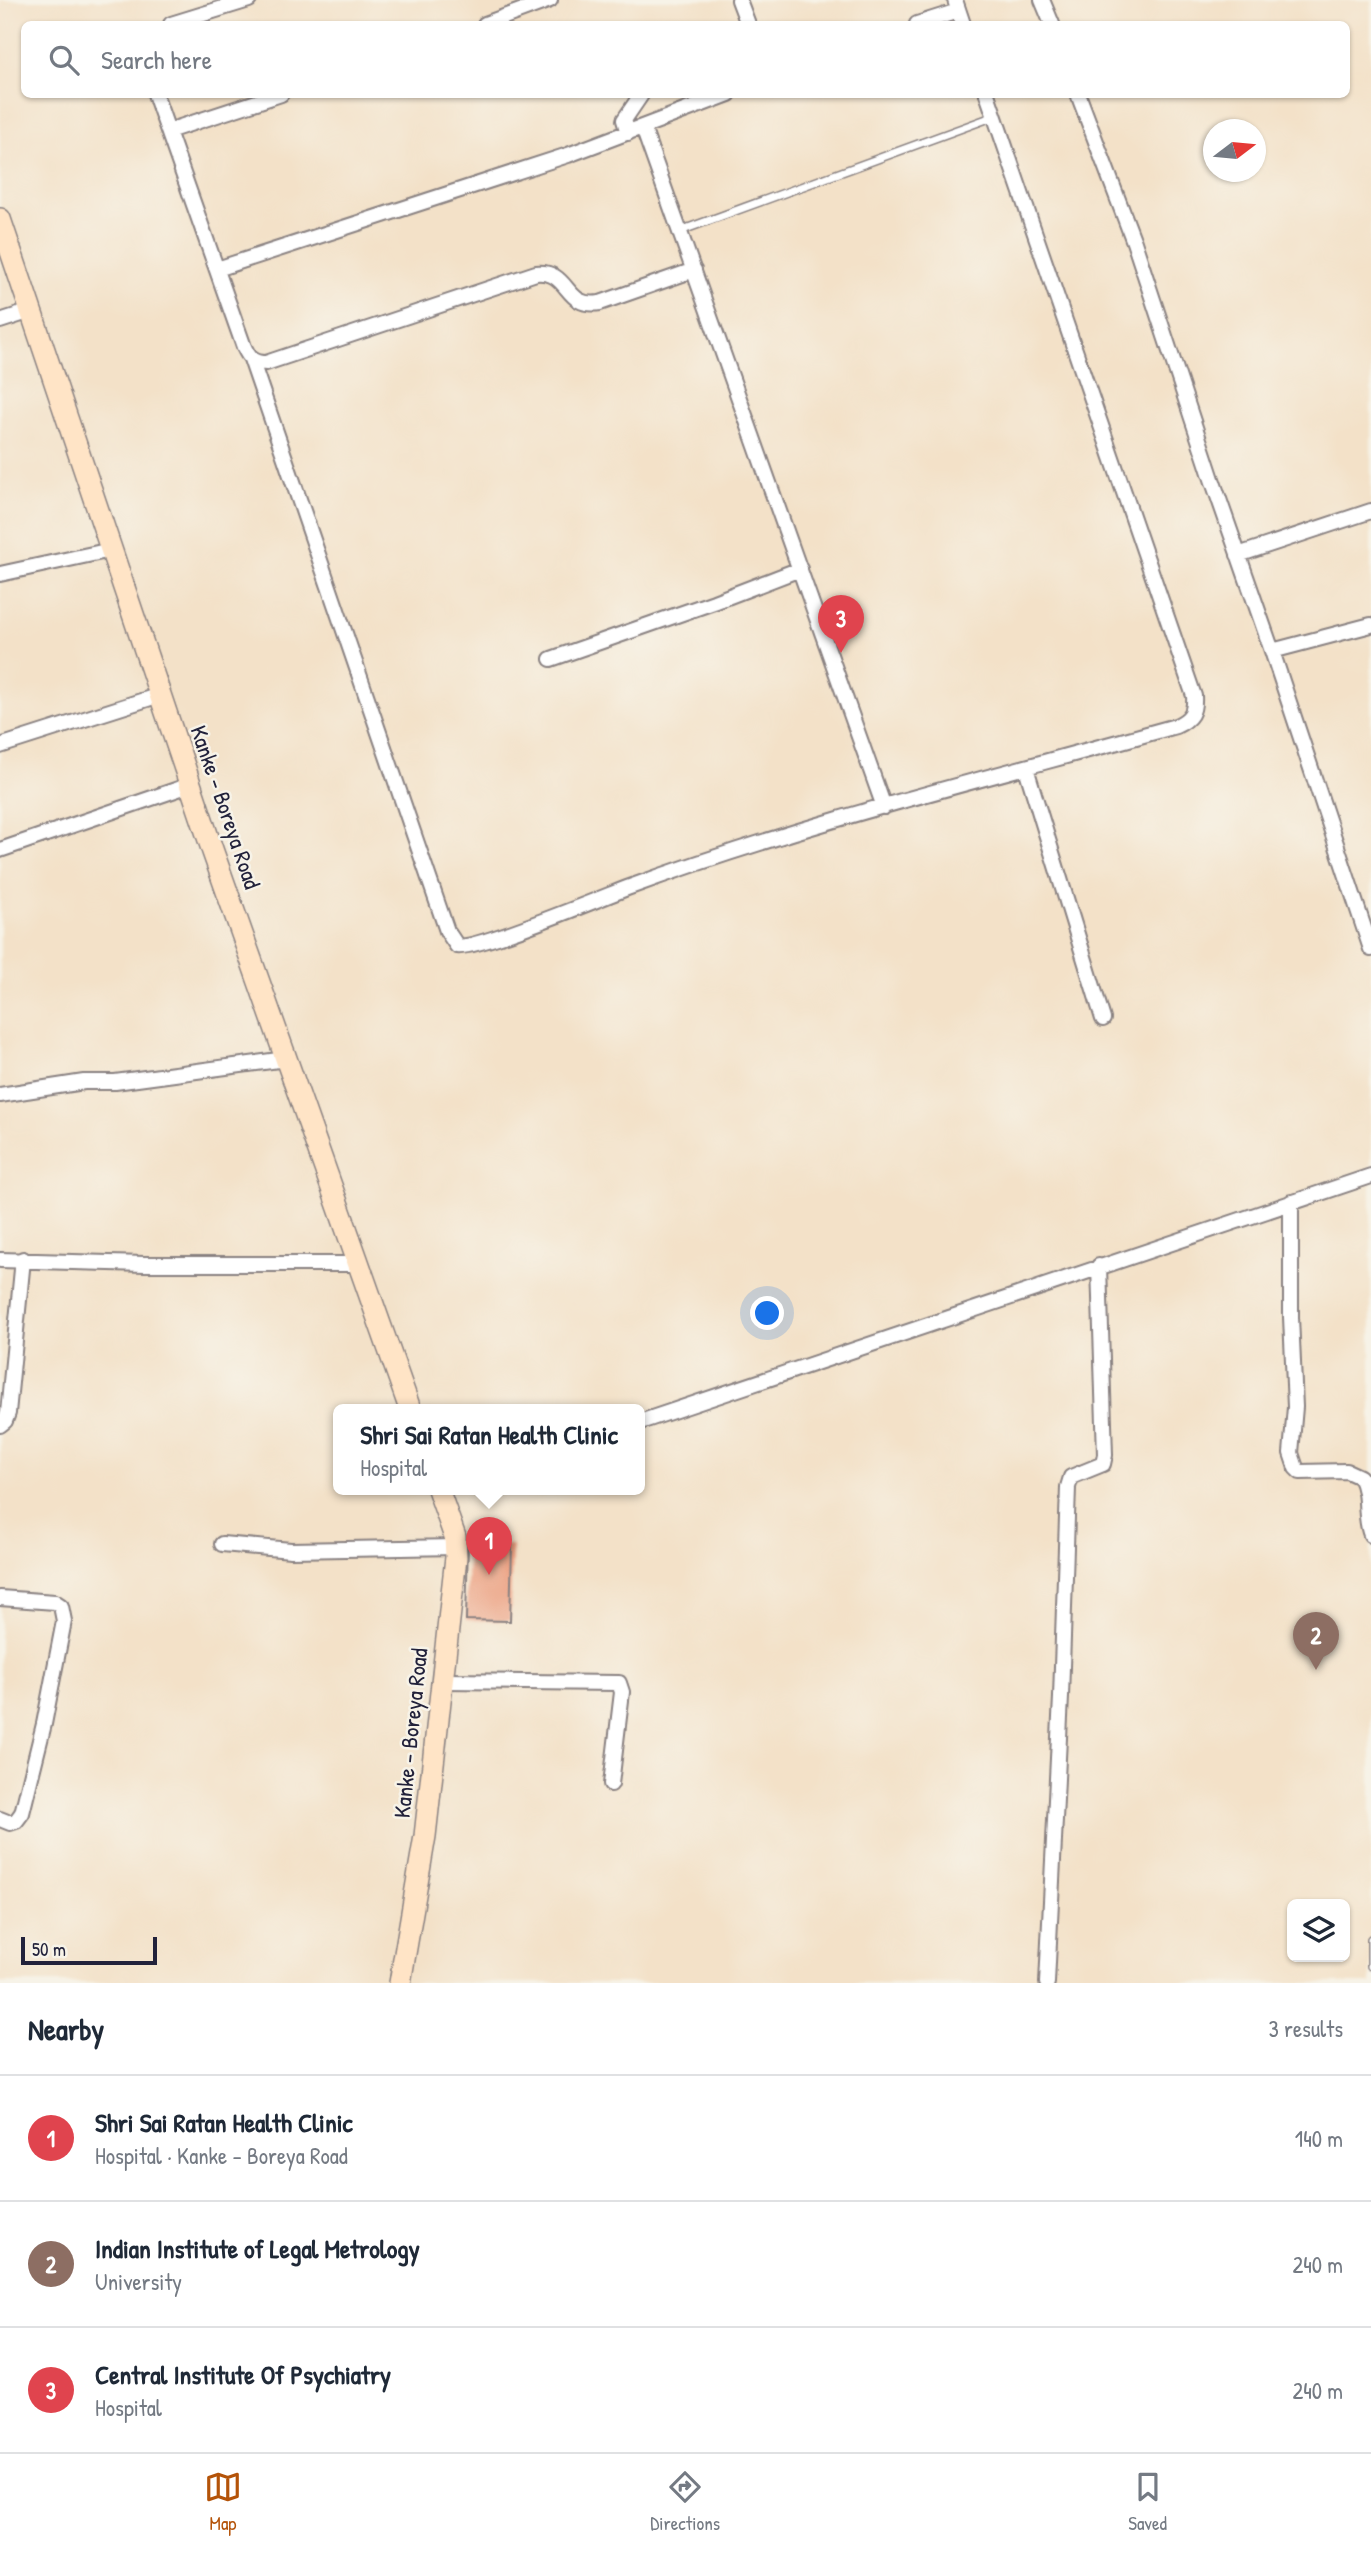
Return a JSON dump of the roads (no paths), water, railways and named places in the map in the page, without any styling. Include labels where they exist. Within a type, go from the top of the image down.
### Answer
[{"type":"street","points":[[181,21],[249,0]]},
{"type":"street","points":[[493,21],[550,0]]},
{"type":"street","points":[[739,0],[747,21]]},
{"type":"street","points":[[1042,0],[1051,21]]},
{"type":"street","points":[[928,21],[959,12]]},
{"type":"street","points":[[156,98],[244,347],[251,359],[447,931],[457,946],[469,946],[738,849],[1177,726],[1187,722],[1193,715],[1194,696],[1122,483],[1079,367],[989,98]]},
{"type":"street","points":[[168,131],[269,98]]},
{"type":"street","points":[[628,134],[624,120],[639,98]]},
{"type":"street","points":[[217,269],[568,155],[719,98]]},
{"type":"street","points":[[1080,98],[1134,242],[1371,949]]},
{"type":"street","points":[[643,128],[884,807]]},
{"type":"street","name":"Kanke - Boreya Road","points":[[0,219],[190,785],[408,1404]]},
{"type":"street","points":[[251,359],[266,363],[536,273],[551,274],[559,279],[577,300],[589,305],[694,270]]},
{"type":"street","points":[[0,321],[31,311]]},
{"type":"street","points":[[1238,555],[1371,511]]},
{"type":"street","points":[[0,575],[111,550]]},
{"type":"street","points":[[551,659],[715,602],[800,569]]},
{"type":"street","points":[[1272,651],[1371,625]]},
{"type":"street","points":[[0,746],[160,695]]},
{"type":"street","points":[[1027,768],[1103,1019]]},
{"type":"street","points":[[0,850],[190,785]]},
{"type":"street","points":[[0,1095],[84,1082],[116,1082],[286,1059]]},
{"type":"street","points":[[645,1420],[1371,1176]]},
{"type":"street","points":[[1291,1202],[1291,1317],[1295,1407],[1291,1453],[1300,1472],[1347,1471],[1360,1477],[1367,1498],[1371,1535]]},
{"type":"street","points":[[0,1259],[145,1264],[358,1264]]},
{"type":"street","points":[[0,1425],[8,1413],[23,1259]]},
{"type":"street","points":[[1047,1983],[1068,1487],[1071,1477],[1100,1466],[1105,1460],[1099,1266]]},
{"type":"street","name":"Kanke - Boreya Road","points":[[400,1983],[425,1836],[456,1547],[441,1495]]},
{"type":"street","points":[[222,1544],[291,1550],[456,1547]]},
{"type":"street","points":[[0,1598],[55,1602],[61,1606],[64,1621],[44,1724],[22,1813],[16,1821],[0,1819]]},
{"type":"street","points":[[443,1681],[619,1683],[622,1692],[611,1784]]},
{"type":"lane","points":[[680,231],[995,116]]},
{"type":"lane","points":[[1371,1940],[1371,1966]]},
{"type":"place","name":"Central Institute Of Psychiatry","points":[[841,653]]},
{"type":"place","name":"Shri Sai Ratan Health Clinic","points":[[489,1575]]},
{"type":"place","name":"Indian Institute of Legal Metrology","points":[[1316,1670]]}]
